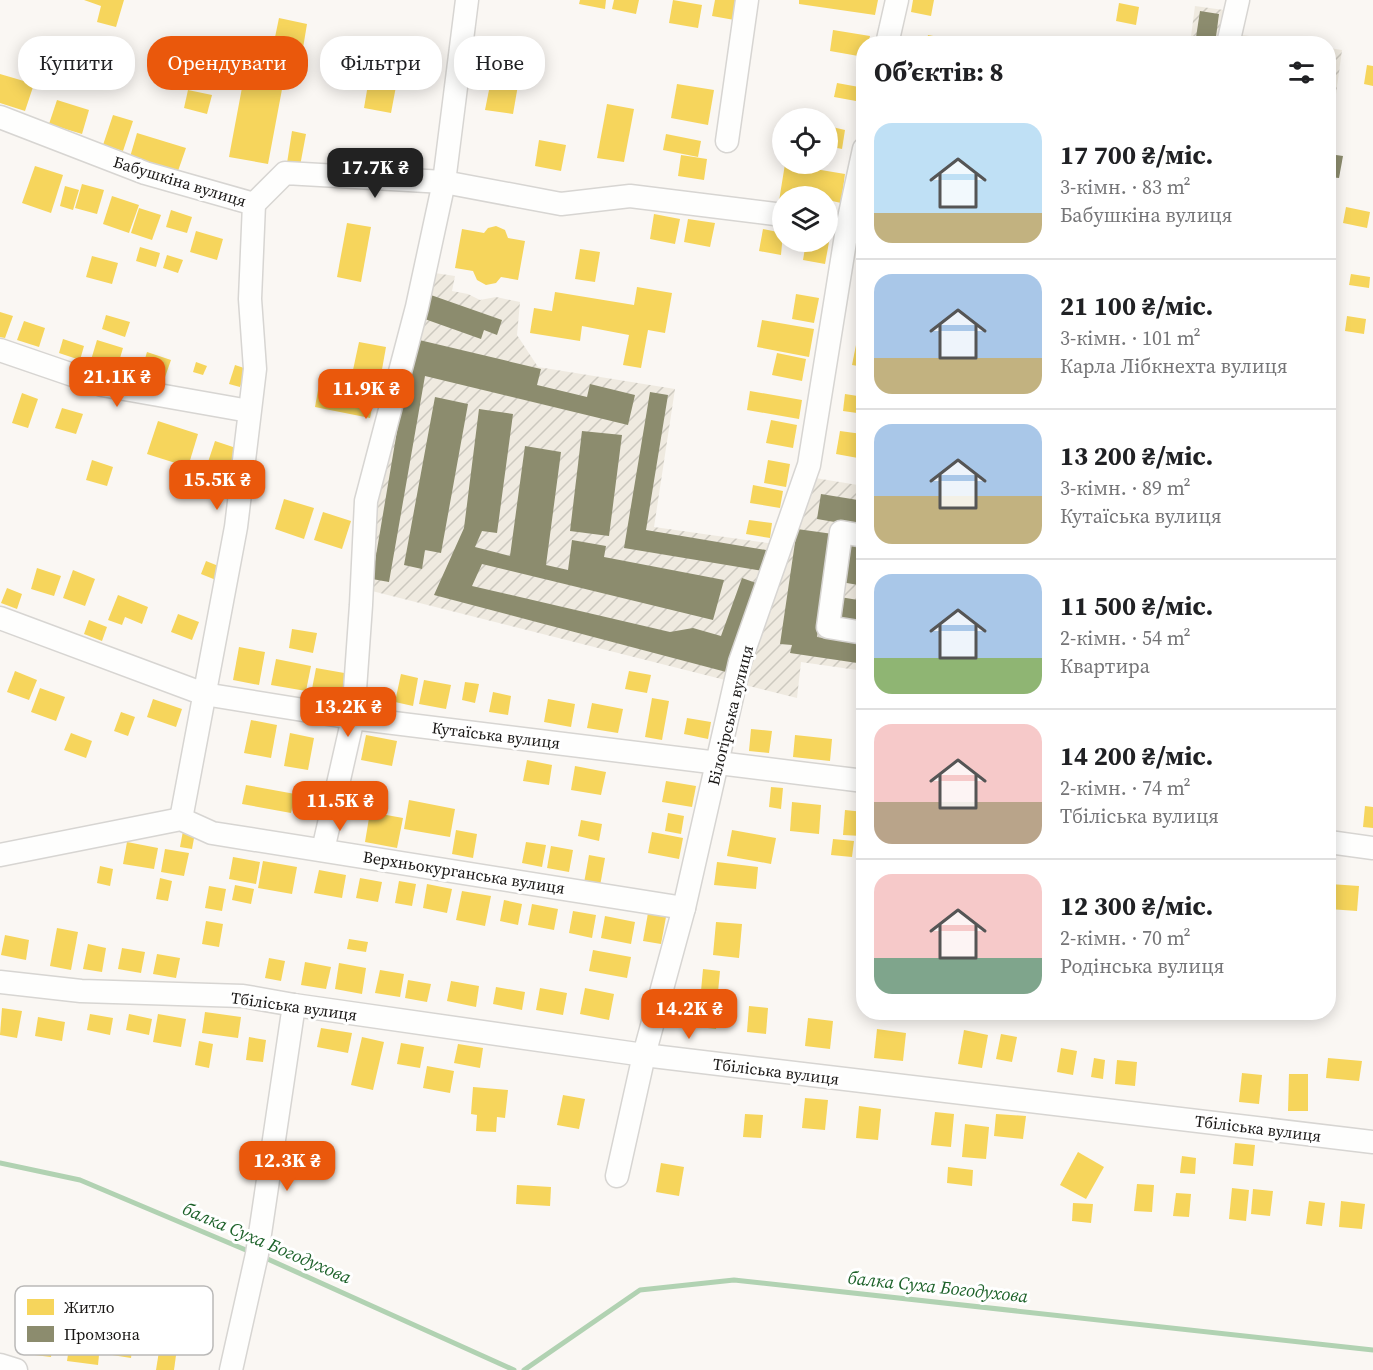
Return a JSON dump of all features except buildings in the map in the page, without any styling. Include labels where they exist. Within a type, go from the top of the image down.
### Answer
[{"type":"street","points":[[323,850],[353,718],[366,501],[417,307],[444,182],[467,0]]},
{"type":"street","points":[[727,141],[747,0]]},
{"type":"street","points":[[889,36],[897,0]]},
{"type":"street","points":[[1230,36],[1238,0]]},
{"type":"street","name":"Бабушкіна вулиця","points":[[0,117],[145,172],[254,204],[285,173],[444,182],[561,204],[630,196],[772,214]]},
{"type":"street","name":"Білогірська вулиця","points":[[838,222],[856,171]]},
{"type":"street","points":[[0,855],[181,819],[236,527],[255,369],[250,298],[254,204]]},
{"type":"street","name":"Білогірська вулиця","points":[[617,1176],[644,1055],[684,908],[740,663],[809,465],[834,252]]},
{"type":"street","points":[[0,350],[102,385],[249,411]]},
{"type":"street","points":[[856,535],[841,532],[828,627],[856,632]]},
{"type":"street","name":"Кутаїська вулиця","points":[[0,618],[204,694],[353,718],[718,762]]},
{"type":"street","points":[[718,762],[856,780]]},
{"type":"street","name":"Верхньокурганська вулиця","points":[[181,819],[212,833],[684,908]]},
{"type":"street","points":[[1336,843],[1373,848]]},
{"type":"street","name":"Тбіліська вулиця","points":[[0,982],[81,991],[243,996],[644,1055],[1373,1142]]},
{"type":"street","points":[[231,1370],[257,1254],[294,1005]]},
{"type":"street","points":[[0,1365],[16,1370]]},
{"type":"shaded area","points":[[1195,6],[1238,12],[1235,34],[1249,36],[1191,36]]},
{"type":"shaded area","points":[[1336,49],[1342,50],[1336,94]]},
{"type":"shaded area","points":[[428,272],[455,276],[452,291],[468,294],[480,300],[496,297],[520,302],[517,335],[538,367],[675,389],[654,527],[775,544],[809,477],[856,485],[856,670],[801,662],[797,698],[364,589],[369,500]]},
{"type":"waterway","name":"балка Суха Богодухова","points":[[0,1163],[80,1180],[253,1253]]},
{"type":"waterway","name":"балка Суха Богодухова","points":[[261,1256],[514,1370]]},
{"type":"waterway","name":"балка Суха Богодухова","points":[[524,1370],[640,1290],[734,1280],[1373,1350]]}]
